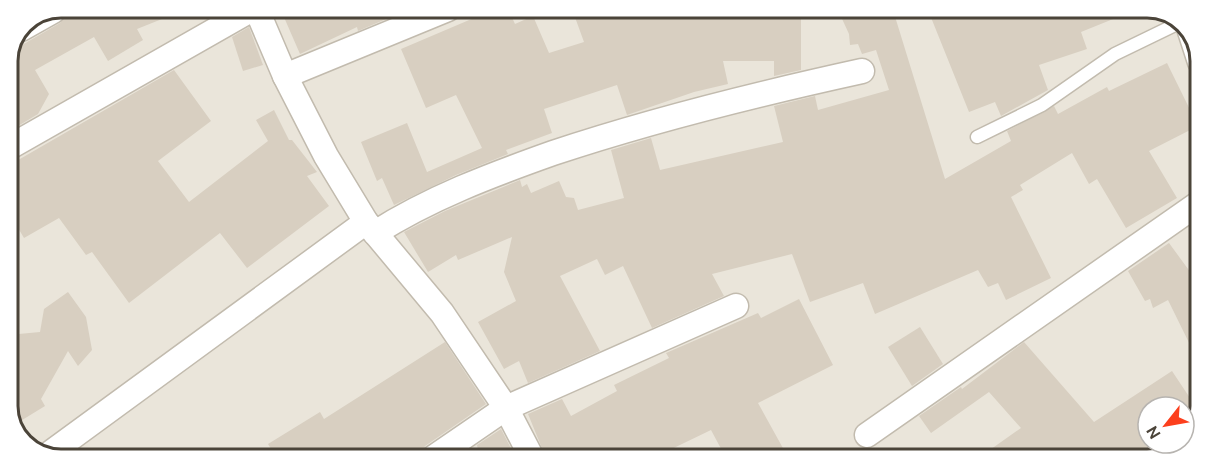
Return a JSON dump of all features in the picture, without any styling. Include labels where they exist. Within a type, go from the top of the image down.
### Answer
[{"type":"street","points":[[18,142],[237,18]]},
{"type":"street","points":[[259,18],[285,76],[326,156],[370,228],[442,313],[506,408],[527,449]]},
{"type":"street","points":[[285,76],[426,18]]},
{"type":"street","points":[[57,449],[370,228],[501,171],[628,128],[727,101],[862,71]]},
{"type":"street","points":[[867,435],[1190,209]]},
{"type":"street","points":[[446,449],[506,408],[736,306]]},
{"type":"lane","points":[[977,137],[1042,105],[1114,54],[1172,26]]},
{"type":"shaded area","points":[[61,18],[1147,18],[1161,20],[1173,27],[1187,45],[1190,58],[1190,395],[1136,395],[1136,449],[61,449],[47,447],[35,440],[27,432],[19,417],[18,61],[25,37],[37,25],[45,21]]},
{"type":"building","points":[[64,18],[164,18],[137,29],[143,40],[108,61],[94,37],[35,70],[49,94],[38,114],[18,126],[18,61],[21,46],[60,23]]},
{"type":"building","points":[[284,18],[389,18],[358,31],[357,27],[300,54]]},
{"type":"building","points":[[474,18],[512,18],[515,24],[534,18],[549,53],[584,42],[575,18],[801,18],[801,70],[774,76],[774,61],[723,61],[728,84],[694,92],[627,115],[617,85],[544,109],[552,133],[506,150],[508,154],[456,175],[394,205],[382,178],[377,181],[361,142],[407,123],[427,172],[482,148],[456,95],[426,108],[401,49]]},
{"type":"building","points":[[842,18],[895,18],[945,179],[1011,141],[1007,131],[1054,106],[1058,114],[1107,87],[1109,91],[1167,63],[1190,110],[1190,130],[1149,151],[1177,198],[1126,228],[1097,179],[1089,184],[1072,153],[1020,185],[1023,190],[1011,197],[1051,278],[1006,300],[998,283],[988,287],[978,270],[875,314],[863,283],[810,302],[792,254],[712,274],[724,296],[652,328],[623,266],[605,275],[597,259],[560,276],[600,351],[528,383],[519,361],[504,369],[478,322],[516,301],[504,272],[512,237],[458,260],[456,255],[428,272],[404,232],[445,211],[520,180],[522,187],[527,184],[531,193],[559,181],[566,197],[574,198],[578,210],[624,198],[611,150],[651,138],[660,170],[783,142],[774,106],[815,96],[818,110],[889,90],[876,50],[862,54],[858,44],[850,45],[849,34]]},
{"type":"building","points":[[931,18],[1116,18],[1081,32],[1087,49],[1039,65],[1048,90],[1001,116],[995,102],[969,112]]},
{"type":"building","points":[[249,27],[263,65],[243,71],[232,37]]},
{"type":"building","points":[[174,70],[211,121],[158,161],[189,202],[268,141],[256,120],[274,110],[289,140],[292,140],[317,172],[307,176],[329,206],[247,268],[220,233],[129,303],[92,252],[86,255],[59,218],[24,238],[18,228],[18,160]]},
{"type":"building","points":[[1169,243],[1190,272],[1190,345],[1168,300],[1153,308],[1150,299],[1145,301],[1128,271]]},
{"type":"building","points":[[68,292],[86,317],[92,350],[78,366],[68,351],[41,399],[45,406],[21,421],[18,409],[18,334],[40,332],[44,309]]},
{"type":"building","points":[[799,299],[833,365],[758,403],[783,449],[721,449],[711,430],[672,449],[542,449],[528,414],[562,399],[571,416],[617,391],[614,385],[669,358],[666,353],[758,313],[761,318]]},
{"type":"building","points":[[920,327],[943,364],[912,386],[888,347]]},
{"type":"building","points":[[445,342],[486,404],[424,449],[271,449],[268,444],[320,412],[324,419]]},
{"type":"building","points":[[1024,342],[1094,422],[1172,371],[1188,395],[1136,395],[1136,449],[991,449],[1021,428],[989,392],[931,433],[919,416],[961,387],[962,389]]},
{"type":"building","points":[[501,429],[511,449],[478,449],[477,445]]}]
